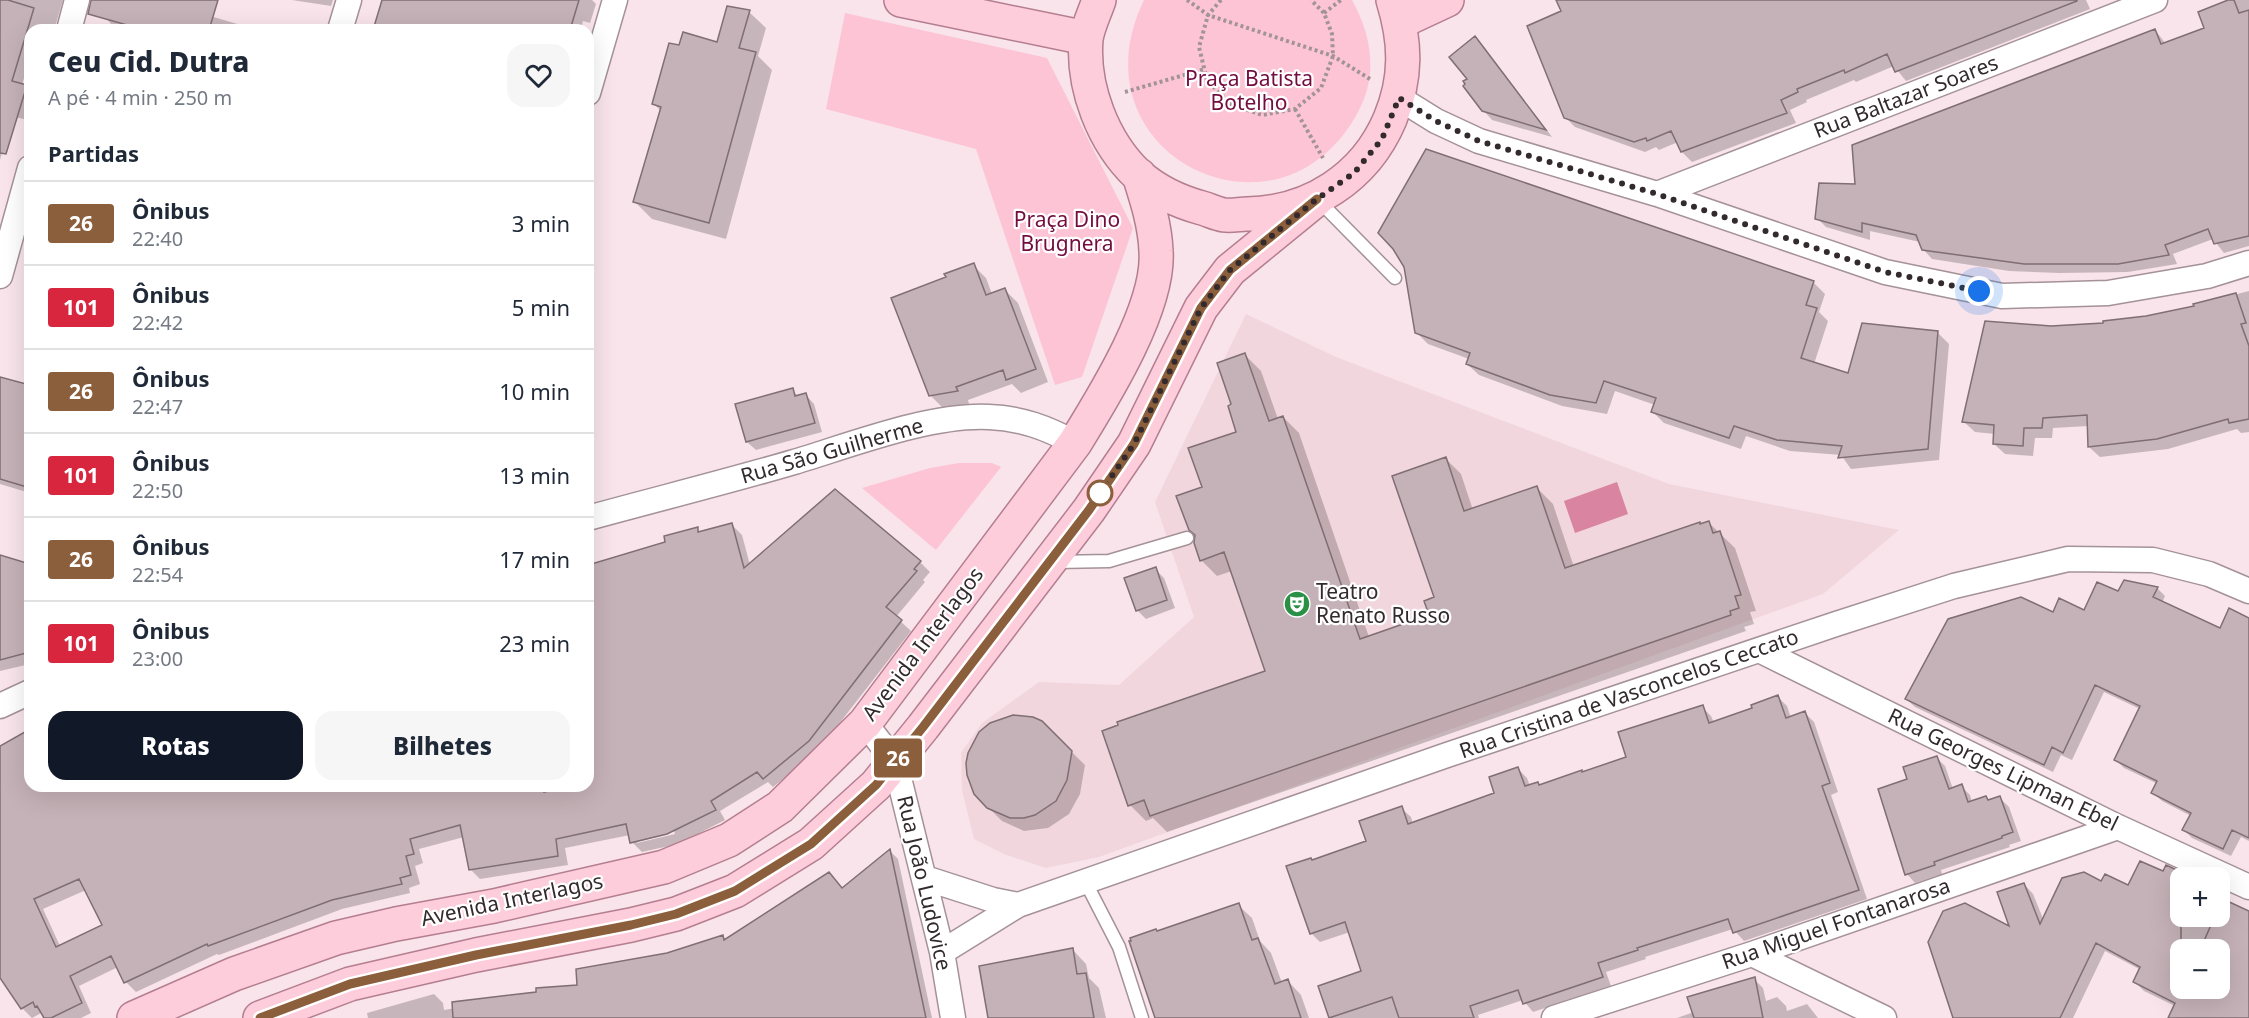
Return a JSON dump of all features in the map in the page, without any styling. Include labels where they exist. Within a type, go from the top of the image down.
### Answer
[{"type":"main road","points":[[901,0],[1086,38]]},
{"type":"main road","points":[[1099,0],[1086,38],[1089,88],[1107,135],[1138,175],[1179,201],[1224,215],[1272,214],[1328,192]]},
{"type":"main road","points":[[260,1018],[350,984],[476,955],[676,914],[735,891],[811,844],[876,785],[1089,510],[1134,444],[1201,308],[1230,270],[1354,173],[1382,139],[1399,98],[1404,60],[1396,11],[1447,0]]},
{"type":"main road","name":"Avenida Interlagos","points":[[134,1018],[234,974],[336,938],[581,887],[664,867],[729,840],[780,807],[865,723],[1075,443],[1104,396],[1136,332],[1154,284],[1157,253],[1154,229],[1138,175]]},
{"type":"street","points":[[71,24],[77,0]]},
{"type":"street","points":[[342,24],[349,0]]},
{"type":"street","points":[[594,72],[615,0]]},
{"type":"street","name":"Rua Baltazar Soares","points":[[1657,194],[2155,0]]},
{"type":"street","points":[[1399,98],[1436,121],[1479,141],[1657,194],[1885,272],[2002,296],[2108,293],[2207,276],[2249,263]]},
{"type":"street","points":[[0,276],[24,190]]},
{"type":"street","name":"Rua São Guilherme","points":[[594,516],[783,465],[892,432],[948,419],[987,416],[1021,420],[1051,430],[1075,443]]},
{"type":"street","name":"Rua Cristina de Vasconcelos Ceccato","points":[[942,952],[1018,905],[1436,759],[1954,586],[2068,559],[2153,560],[2209,574],[2249,591]]},
{"type":"street","name":"Rua Georges Lipman Ebel","points":[[1759,650],[2118,827],[2249,887]]},
{"type":"street","points":[[0,706],[24,695]]},
{"type":"street","name":"Rua João Ludovice","points":[[865,723],[895,762],[942,952],[953,1018]]},
{"type":"street","name":"Rua Miguel Fontanarosa","points":[[1554,1018],[1752,954],[2118,827]]},
{"type":"street","points":[[925,878],[993,900],[1018,905]]},
{"type":"street","points":[[1752,954],[1884,1018]]},
{"type":"lane","points":[[1328,192],[1395,278]]},
{"type":"lane","points":[[1049,562],[1109,561],[1187,538]]},
{"type":"lane","points":[[1085,881],[1119,947],[1142,1018]]},
{"type":"path","points":[[1187,0],[1208,15],[1334,56],[1399,98]]},
{"type":"path","points":[[1221,0],[1208,15],[1199,47],[1207,80],[1230,104],[1262,115],[1295,109],[1321,88],[1334,56],[1332,34],[1324,13],[1311,0]]},
{"type":"path","points":[[1324,13],[1341,0]]},
{"type":"path","points":[[1094,101],[1205,69]]},
{"type":"path","points":[[1295,109],[1328,192]]},
{"type":"shaded area","points":[[1246,314],[1336,357],[1669,484],[1899,530],[1823,594],[1099,857],[1046,868],[1004,854],[974,839],[962,790],[961,753],[982,723],[1039,682],[1119,685],[1194,617],[1155,502]]},
{"type":"shaded area","points":[[1617,482],[1628,514],[1575,533],[1564,501]]},
{"type":"green space","name":"Praça Batista Botelho","points":[[1144,0],[1352,0],[1364,27],[1370,56],[1368,84],[1358,112],[1323,155],[1281,178],[1236,182],[1194,169],[1158,142],[1135,103],[1128,55]]},
{"type":"green space","name":"Praça Dino Brugnera","points":[[845,13],[1047,58],[1133,228],[1082,377],[1055,385],[976,149],[826,109]]},
{"type":"green space","points":[[959,463],[992,463],[1001,467],[936,550],[862,488],[930,468]]},
{"type":"building","points":[[0,0],[8,0],[34,8],[29,24],[24,24],[24,41],[12,81],[24,84],[24,95],[6,154],[0,153]]},
{"type":"building","points":[[91,0],[218,0],[211,24],[123,24],[88,14]]},
{"type":"building","points":[[382,0],[579,0],[572,24],[375,24]]},
{"type":"building","points":[[1556,0],[2077,1],[1895,72],[1887,54],[1845,73],[1844,70],[1797,89],[1798,92],[1781,100],[1787,113],[1681,152],[1671,131],[1647,141],[1646,138],[1634,142],[1564,118],[1527,26],[1561,11]]},
{"type":"building","points":[[2228,0],[2234,0],[2239,13],[2249,10],[2249,236],[2214,244],[2208,229],[2165,245],[2169,255],[2118,264],[2024,264],[1922,250],[1916,235],[1862,223],[1862,232],[1815,219],[1819,183],[1855,184],[1852,145],[2155,29],[2161,44],[2204,28],[2198,12]]},
{"type":"building","points":[[727,6],[750,10],[739,48],[756,52],[709,223],[633,202],[661,107],[652,104],[669,43],[679,45],[683,32],[717,42]]},
{"type":"building","points":[[1475,36],[1546,130],[1482,111],[1463,86],[1465,84],[1463,81],[1467,79],[1449,57]]},
{"type":"building","points":[[1426,149],[1814,281],[1806,305],[1817,308],[1801,358],[1848,373],[1862,323],[1938,331],[1928,449],[1838,458],[1842,446],[1777,440],[1734,426],[1729,438],[1651,412],[1656,398],[1604,381],[1596,403],[1550,395],[1466,364],[1470,353],[1415,333],[1404,267],[1393,249],[1378,233]]},
{"type":"building","points":[[974,263],[986,295],[1005,288],[1036,369],[1006,380],[1003,370],[956,387],[958,391],[929,396],[891,298],[946,277],[944,274]]},
{"type":"building","points":[[2236,293],[2246,323],[2241,324],[2249,346],[2249,419],[2229,423],[2228,419],[2157,439],[2088,447],[2087,415],[2043,418],[2042,428],[2024,428],[2023,446],[1993,444],[1994,425],[1962,422],[1985,321],[2051,326],[2103,323],[2103,321],[2146,316],[2194,306],[2193,304]]},
{"type":"building","points":[[1245,353],[1269,421],[1283,416],[1360,639],[1429,615],[1424,601],[1434,597],[1392,476],[1446,457],[1464,511],[1537,486],[1565,568],[1700,522],[1700,524],[1709,521],[1713,533],[1720,531],[1741,595],[1735,596],[1739,608],[1730,611],[1731,615],[1150,816],[1144,800],[1128,806],[1102,731],[1118,725],[1117,722],[1265,671],[1224,552],[1200,561],[1194,543],[1195,535],[1189,530],[1176,496],[1202,487],[1188,448],[1236,432],[1228,406],[1231,404],[1217,363]]},
{"type":"building","points":[[0,377],[24,383],[24,486],[0,479]]},
{"type":"building","points":[[793,388],[795,396],[806,393],[815,423],[746,442],[735,404]]},
{"type":"building","points":[[835,489],[921,561],[914,569],[917,571],[886,607],[902,620],[809,741],[763,779],[757,772],[711,801],[716,810],[667,834],[630,843],[626,824],[556,839],[558,856],[469,870],[460,825],[410,839],[414,854],[406,856],[411,875],[400,878],[402,884],[332,900],[208,946],[207,944],[124,983],[111,956],[70,976],[82,1003],[51,1018],[44,1018],[33,1002],[21,1009],[0,978],[0,746],[24,732],[24,792],[594,792],[594,563],[665,542],[664,536],[698,527],[698,532],[732,523],[744,568]],"holes":[[[79,879],[102,925],[56,947],[34,899]]]},
{"type":"building","points":[[0,555],[24,562],[24,654],[0,660]]},
{"type":"building","points":[[1156,567],[1167,600],[1136,611],[1124,578]]},
{"type":"building","points":[[2124,580],[2158,587],[2153,597],[2220,628],[2229,608],[2249,618],[2249,838],[2232,830],[2223,849],[2182,830],[2191,813],[2151,793],[2157,781],[2114,760],[2140,706],[2095,685],[2063,753],[2052,747],[2044,765],[1905,699],[1948,619],[2021,597],[2053,612],[2059,598],[2084,610],[2097,582],[2118,591]]},
{"type":"building","points":[[1778,695],[1786,718],[1805,711],[1830,783],[1822,786],[1859,890],[1733,933],[1728,919],[1637,948],[1638,950],[1598,963],[1603,977],[1523,1004],[1518,990],[1470,1006],[1474,1018],[1399,1018],[1392,997],[1329,1018],[1318,986],[1361,971],[1345,922],[1310,934],[1286,866],[1311,858],[1312,860],[1366,841],[1359,821],[1402,806],[1408,824],[1494,793],[1489,777],[1518,767],[1525,786],[1538,782],[1539,785],[1626,757],[1618,732],[1703,705],[1709,723],[1752,708],[1751,705]]},
{"type":"building","points":[[1013,715],[1033,717],[1042,721],[1072,751],[1067,780],[1056,801],[1035,815],[1024,818],[1010,818],[987,808],[974,794],[967,775],[968,753],[979,732],[990,723]]},
{"type":"building","points":[[1937,756],[1949,789],[1962,784],[1968,802],[1986,796],[1988,800],[2000,796],[2013,832],[1934,862],[1935,865],[1905,875],[1878,789],[1907,779],[1903,767]]},
{"type":"building","points":[[890,849],[926,1018],[453,1018],[452,1002],[536,992],[536,988],[577,985],[576,969],[667,953],[723,935],[724,940],[829,872],[842,888]]},
{"type":"building","points":[[2140,861],[2163,871],[2166,865],[2170,867],[2170,927],[2181,927],[2181,939],[2170,939],[2170,999],[2230,999],[2230,939],[2205,939],[2210,927],[2230,927],[2230,902],[2249,911],[2249,1018],[2168,1018],[2175,1003],[2133,982],[2140,967],[2096,943],[2060,1018],[1953,1018],[1928,942],[1943,911],[1965,903],[2009,926],[1997,892],[2024,883],[2040,924],[2062,878],[2084,872],[2101,881],[2105,874],[2128,885]]},
{"type":"building","points":[[1239,903],[1252,940],[1258,938],[1275,984],[1288,979],[1301,1018],[1155,1018],[1129,941],[1131,941],[1130,938]]},
{"type":"building","points":[[1073,948],[1077,974],[1086,973],[1094,1018],[988,1018],[979,966]]},
{"type":"building","points":[[1755,977],[1763,1018],[1694,1018],[1687,997]]},
{"type":"bus line","name":"26","points":[[260,1018],[350,984],[476,955],[676,914],[735,891],[811,844],[876,785],[1089,510],[1134,444],[1201,308],[1230,270],[1317,199]]},
{"type":"place","name":"Teatro Renato Russo","points":[[1297,604]]},
{"type":"route","points":[[1100,493],[1134,444],[1201,308],[1230,270],[1317,199],[1354,173],[1382,139],[1399,98],[1436,121],[1479,141],[1657,194],[1885,272],[1979,291]]}]
